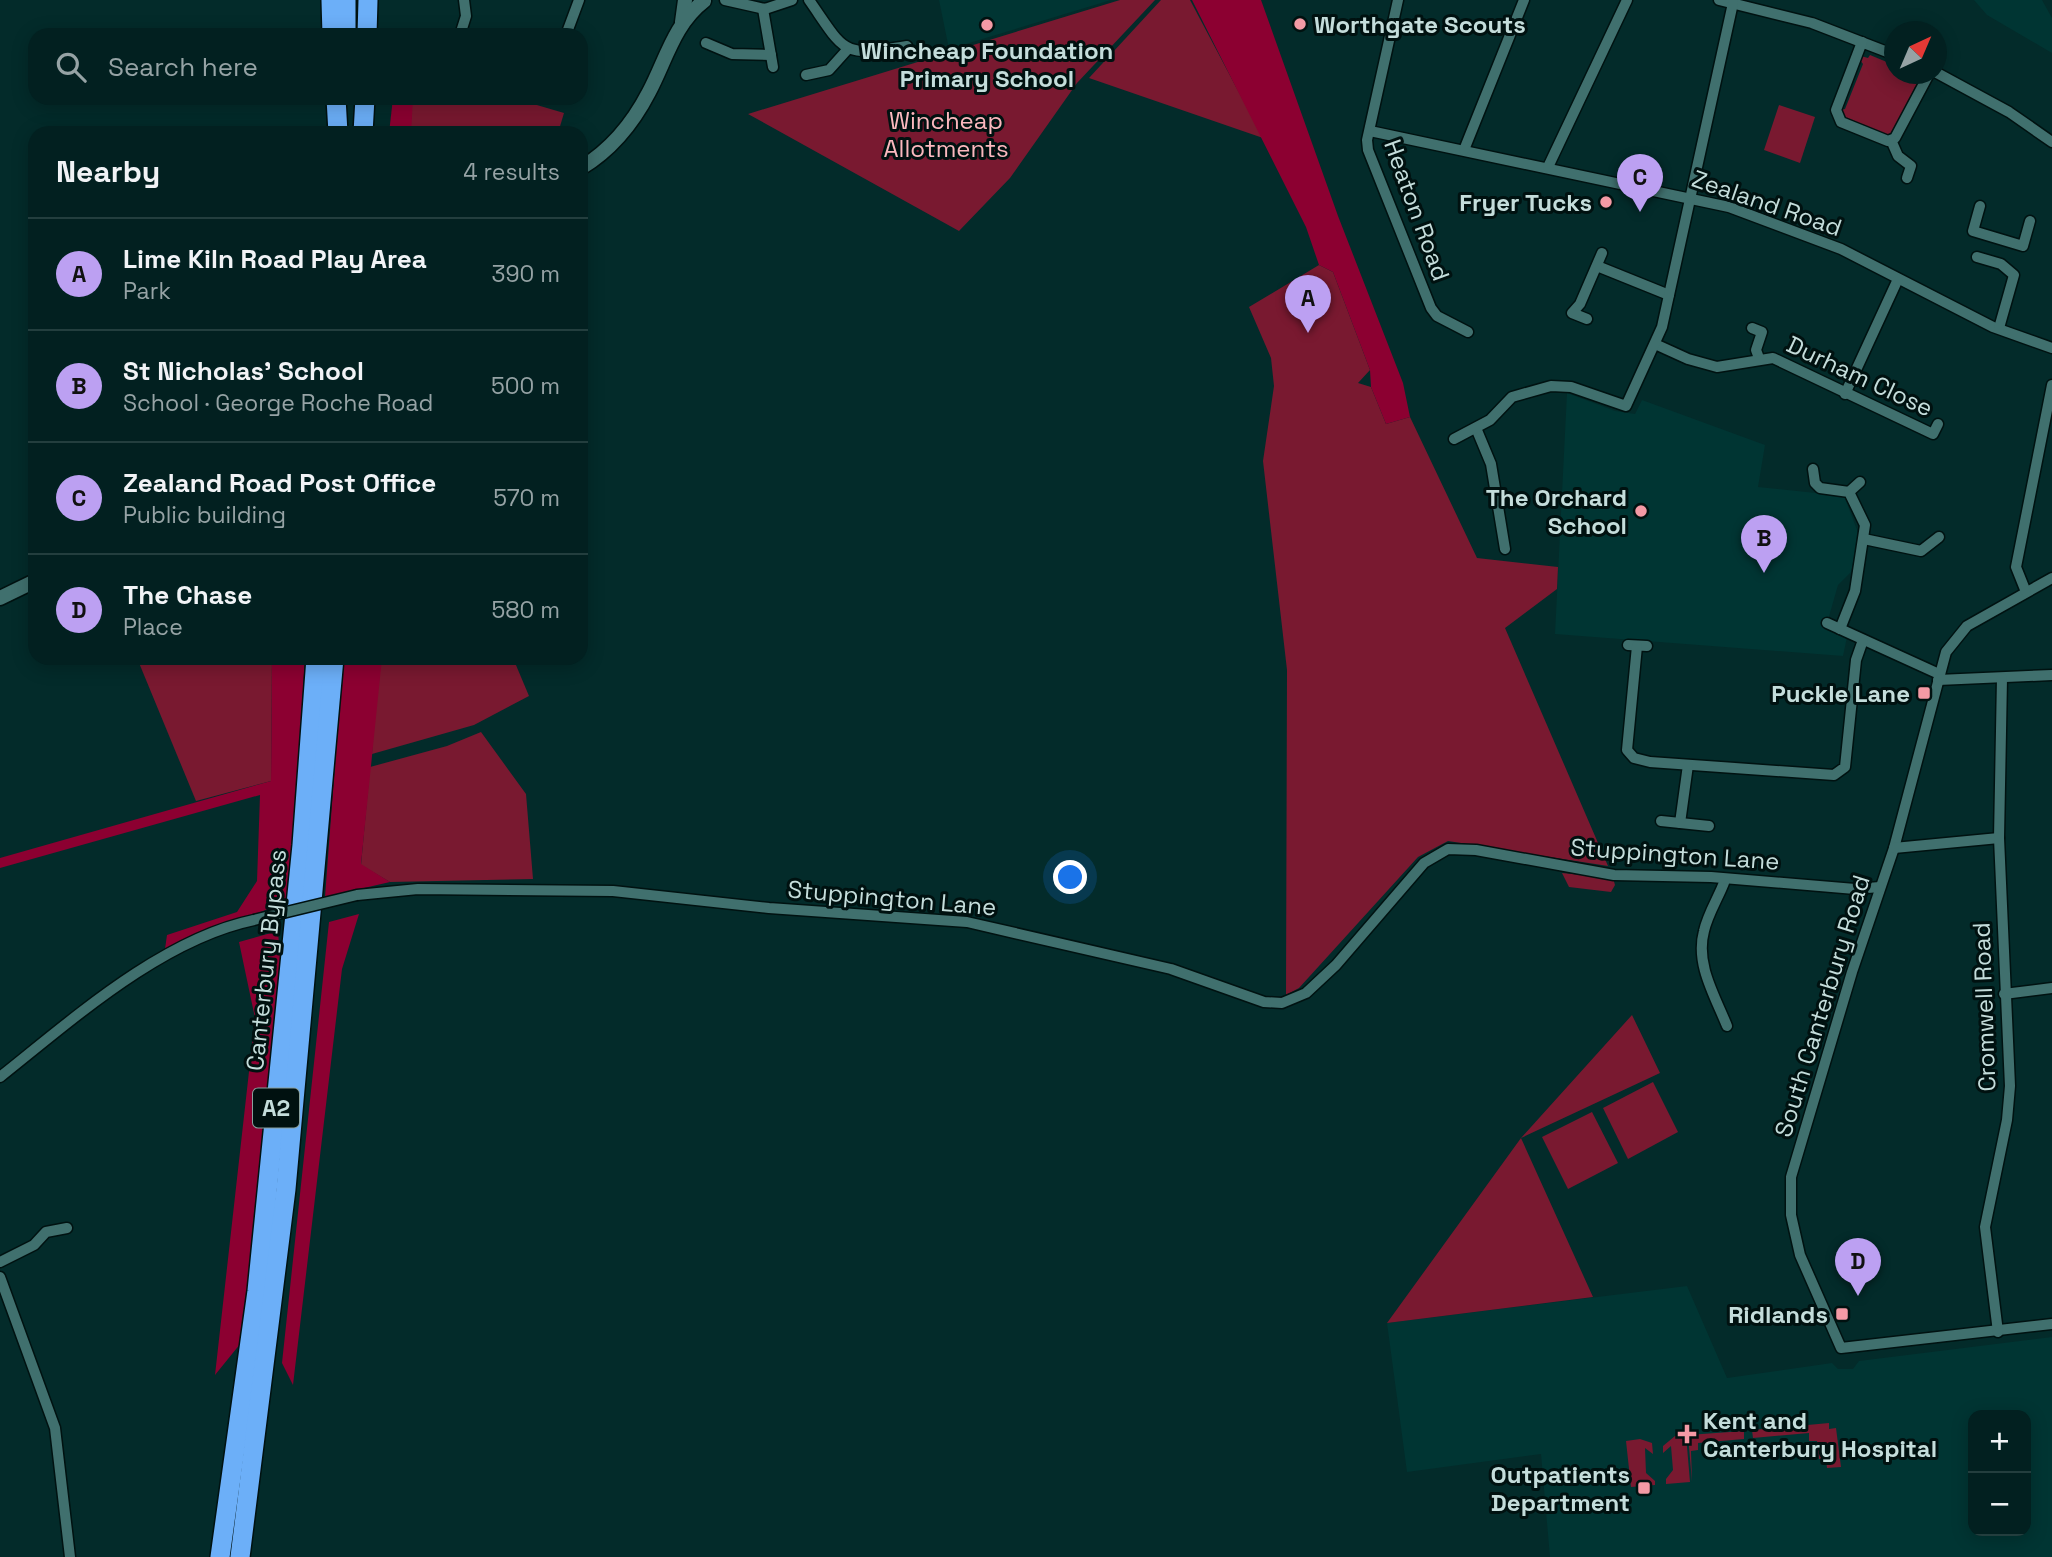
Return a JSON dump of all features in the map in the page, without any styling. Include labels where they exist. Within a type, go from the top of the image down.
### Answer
[{"type":"highway","points":[[367,28],[368,0]]},
{"type":"highway","points":[[337,105],[339,126]]},
{"type":"highway","points":[[341,126],[343,105]]},
{"type":"highway","points":[[363,126],[365,105]]},
{"type":"highway","name":"Canterbury Bypass","points":[[220,1557],[260,1263],[300,858],[315,665]]},
{"type":"highway","name":"Canterbury Bypass","points":[[240,1557],[286,1189],[333,665]]},
{"type":"street","points":[[462,28],[466,16],[464,0]]},
{"type":"street","points":[[588,163],[616,142],[649,94],[682,22],[685,0]]},
{"type":"street","points":[[692,0],[705,0]]},
{"type":"street","points":[[682,22],[705,0]]},
{"type":"street","points":[[725,0],[763,9],[792,0]]},
{"type":"street","points":[[737,0],[748,6]]},
{"type":"street","points":[[809,0],[839,43],[848,50],[867,53],[907,46]]},
{"type":"street","name":"Heaton Road","points":[[1398,0],[1368,150],[1431,308],[1437,316],[1468,332]]},
{"type":"street","points":[[1464,150],[1524,0]]},
{"type":"street","points":[[1548,167],[1627,0]]},
{"type":"street","points":[[1719,0],[1783,14],[1884,51]]},
{"type":"street","points":[[568,28],[577,1]]},
{"type":"street","points":[[1454,439],[1490,420],[1512,397],[1558,385],[1626,407],[1655,344],[1670,295],[1733,3]]},
{"type":"street","points":[[706,43],[732,54],[772,61],[763,9]]},
{"type":"street","points":[[1862,42],[1837,115],[1841,122],[1891,140],[1898,156],[1911,166],[1907,178]]},
{"type":"street","points":[[806,75],[829,71],[848,50]]},
{"type":"street","points":[[1947,79],[2010,111],[2052,142]]},
{"type":"street","points":[[1891,140],[1899,134],[1924,84]]},
{"type":"street","name":"Zealand Road","points":[[1370,131],[1729,207],[1809,236],[1999,328],[2052,348]]},
{"type":"street","points":[[1980,206],[1973,231],[1997,239],[2023,246],[2030,221]]},
{"type":"street","points":[[1990,261],[1997,239]]},
{"type":"street","points":[[1587,319],[1572,313],[1580,304],[1602,253]]},
{"type":"street","points":[[1977,257],[2010,269],[2014,275],[1999,328]]},
{"type":"street","points":[[1598,266],[1670,295]]},
{"type":"street","points":[[1845,394],[1898,279]]},
{"type":"street","name":"Durham Close","points":[[1752,328],[1762,332],[1756,350],[1759,358]]},
{"type":"street","name":"Durham Close","points":[[1655,344],[1700,363],[1717,367],[1759,358],[1773,358],[1933,435],[1938,424]]},
{"type":"street","points":[[2026,592],[2016,567],[2049,412],[2052,385]]},
{"type":"street","points":[[1476,428],[1491,464],[1505,550]]},
{"type":"street","points":[[1813,469],[1815,483],[1820,488],[1849,492]]},
{"type":"street","points":[[1849,492],[1860,482]]},
{"type":"street","points":[[1840,629],[1855,591],[1865,525],[1849,492]]},
{"type":"street","points":[[1501,517],[1513,514]]},
{"type":"street","points":[[1864,539],[1921,551],[1939,537]]},
{"type":"street","name":"South Canterbury Road","points":[[1998,1332],[1841,1348],[1800,1255],[1791,1215],[1791,1177],[1894,848],[1946,652],[1958,634],[2052,578]]},
{"type":"street","points":[[0,598],[28,584]]},
{"type":"street","points":[[1827,623],[1939,677],[2002,678],[2052,675]]},
{"type":"street","points":[[1637,646],[1627,750],[1630,755],[1641,761],[1834,775],[1841,772],[1847,760],[1856,660],[1863,640]]},
{"type":"street","name":"Cromwell Road","points":[[1998,1332],[1985,1227],[2007,1120],[2010,1086],[1999,838],[2002,678]]},
{"type":"street","points":[[1680,823],[1688,765]]},
{"type":"street","points":[[1661,821],[1709,826]]},
{"type":"street","points":[[1894,848],[1999,838]]},
{"type":"street","name":"Stuppington Lane","points":[[0,1077],[102,998],[154,964],[208,935],[254,920],[357,895],[418,889],[613,891],[794,910],[967,922],[1171,969],[1264,1002],[1282,1003],[1306,993],[1336,965],[1424,863],[1448,849],[1468,849],[1606,874],[1855,889],[1880,887]]},
{"type":"street","points":[[1721,1020],[1704,968],[1702,944],[1704,930],[1725,880]]},
{"type":"street","points":[[2004,994],[2052,988]]},
{"type":"street","points":[[40,1221],[47,1232]]},
{"type":"street","points":[[0,1262],[34,1245],[47,1232],[67,1228]]},
{"type":"street","points":[[0,1277],[55,1428],[70,1557]]},
{"type":"street","points":[[1998,1332],[2052,1324]]},
{"type":"shaded area","name":"Wincheap Foundation Primary School","points":[[939,0],[1111,0],[949,49]]},
{"type":"shaded area","points":[[1192,0],[1261,0],[1338,216],[1403,383],[1410,417],[1386,424],[1371,387],[1370,370],[1333,272],[1319,265],[1306,227]]},
{"type":"shaded area","points":[[1974,0],[2042,0],[2052,18],[2052,53],[1987,15]]},
{"type":"shaded area","points":[[392,105],[413,105],[411,126],[390,126]]},
{"type":"shaded area","points":[[1567,393],[1615,411],[1635,414],[1642,400],[1765,445],[1758,487],[1844,496],[1859,535],[1851,572],[1838,585],[1826,627],[1847,637],[1843,656],[1555,634]]},
{"type":"shaded area","points":[[272,665],[305,665],[295,817],[286,902],[165,949],[167,935],[237,912],[257,881],[260,795],[0,868],[0,858],[271,781]]},
{"type":"shaded area","points":[[342,665],[381,665],[361,864],[390,882],[325,897]]},
{"type":"shaded area","points":[[359,914],[342,969],[293,1385],[282,1363],[329,922]]},
{"type":"shaded area","points":[[278,931],[281,971],[245,1338],[215,1375],[255,1018],[239,942]]},
{"type":"shaded area","name":"Kent and Canterbury Hospital","points":[[1687,1286],[1727,1378],[1832,1363],[1838,1369],[1853,1369],[1859,1361],[2052,1337],[2052,1557],[1550,1557],[1541,1454],[1407,1472],[1387,1323]]},
{"type":"green space","name":"Wincheap Allotments","points":[[1120,0],[1155,0],[1077,83],[1010,178],[959,231],[748,114]]},
{"type":"green space","points":[[1161,0],[1190,0],[1263,138],[1089,78]]},
{"type":"green space","points":[[1870,55],[1884,61],[1884,84],[1921,84],[1920,87],[1915,87],[1895,132],[1889,136],[1844,120],[1841,110],[1845,109],[1863,64],[1861,56],[1868,58]]},
{"type":"green space","points":[[410,105],[537,105],[564,113],[560,126],[408,126]]},
{"type":"green space","points":[[1779,105],[1815,117],[1800,163],[1764,150]]},
{"type":"green space","points":[[1319,265],[1333,272],[1370,370],[1358,383],[1371,387],[1386,424],[1410,417],[1477,558],[1558,567],[1557,589],[1505,628],[1608,866],[1448,841],[1418,857],[1299,988],[1286,995],[1287,670],[1263,461],[1274,386],[1271,358],[1249,307]]},
{"type":"green space","points":[[140,665],[272,665],[271,781],[196,801]]},
{"type":"green space","points":[[376,665],[516,665],[529,696],[474,725],[372,754]]},
{"type":"green space","points":[[481,732],[526,794],[533,879],[390,882],[361,865],[370,767],[447,746]]},
{"type":"green space","points":[[1562,873],[1613,878],[1615,885],[1611,892],[1569,887]]},
{"type":"green space","points":[[1632,1015],[1660,1073],[1521,1138]]},
{"type":"green space","points":[[1653,1082],[1678,1132],[1628,1159],[1603,1108]]},
{"type":"green space","points":[[1592,1112],[1618,1163],[1568,1189],[1542,1137]]},
{"type":"green space","points":[[1521,1138],[1593,1297],[1387,1323]]},
{"type":"green space","points":[[1829,1423],[1829,1429],[1836,1428],[1841,1467],[1827,1468],[1826,1459],[1819,1459],[1817,1441],[1809,1441],[1809,1433],[1753,1438],[1752,1430]]},
{"type":"green space","points":[[1744,1431],[1744,1439],[1698,1443],[1698,1450],[1691,1451],[1692,1482],[1688,1435]]},
{"type":"green space","points":[[1686,1435],[1690,1482],[1666,1484],[1666,1479],[1673,1470],[1671,1446],[1663,1453],[1663,1446],[1675,1436]]},
{"type":"green space","points":[[1640,1439],[1652,1443],[1653,1454],[1645,1448],[1646,1473],[1655,1481],[1655,1485],[1631,1487],[1626,1441]]},
{"type":"place","name":"Worthgate Scouts","points":[[1300,24]]},
{"type":"place","name":"Wincheap Foundation Primary School","points":[[987,25]]},
{"type":"place","name":"Fryer Tucks","points":[[1606,202]]},
{"type":"place","name":"Zealand Road Post Office","points":[[1640,212]]},
{"type":"place","name":"Lime Kiln Road Play Area","points":[[1308,333]]},
{"type":"place","name":"The Orchard School","points":[[1641,511]]},
{"type":"place","name":"St Nicholas' School","points":[[1764,573]]},
{"type":"place","name":"Puckle Lane","points":[[1924,693]]},
{"type":"place","name":"The Chase","points":[[1858,1296]]},
{"type":"place","name":"Ridlands","points":[[1842,1314]]},
{"type":"place","name":"Kent and Canterbury Hospital","points":[[1687,1434]]},
{"type":"place","name":"Outpatients Department","points":[[1644,1488]]}]
